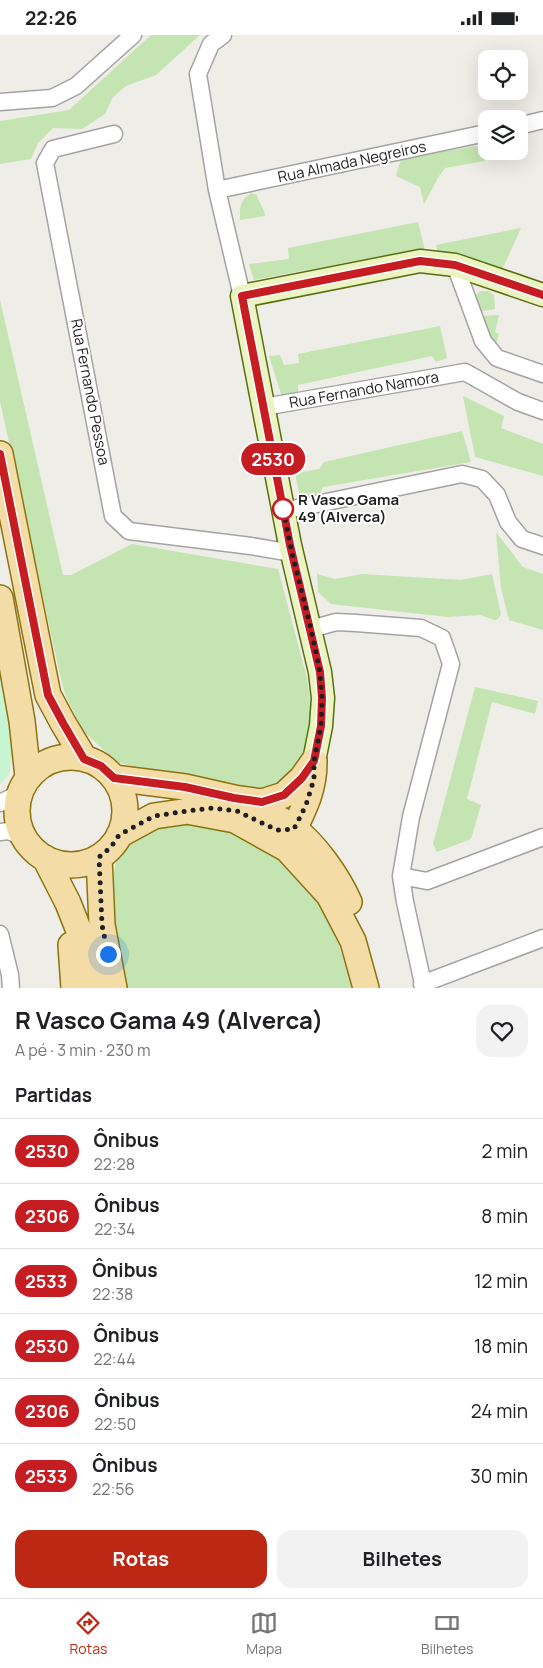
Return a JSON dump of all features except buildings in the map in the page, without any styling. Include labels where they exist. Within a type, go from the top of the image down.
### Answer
[{"type":"main road","points":[[294,829],[306,805],[314,779],[314,761],[321,726],[322,698],[320,672],[283,511],[242,296],[420,261],[455,265],[543,295]]},
{"type":"main road","points":[[0,454],[48,695],[84,759]]},
{"type":"main road","points":[[0,598],[22,721],[16,791],[18,823],[24,838],[33,849],[45,858],[58,863],[72,865],[86,863],[99,857],[111,847],[119,835],[124,821],[125,806],[121,791],[114,778],[101,766],[84,759],[69,757],[54,759],[40,766],[16,791]]},
{"type":"main road","points":[[114,778],[185,787],[262,802],[284,795],[302,778],[314,761]]},
{"type":"main road","points":[[234,798],[262,809],[294,829],[311,845],[332,872],[346,895],[366,938],[383,988]]},
{"type":"main road","points":[[119,835],[154,816],[212,808],[237,811],[277,830],[294,829]]},
{"type":"main road","points":[[187,811],[235,820],[287,849],[329,895],[353,941],[366,988]]},
{"type":"main road","points":[[99,857],[102,925],[114,988]]},
{"type":"main road","points":[[45,858],[68,903],[81,936],[93,988]]},
{"type":"main road","points":[[68,903],[74,988]]},
{"type":"street","points":[[0,102],[52,98],[76,86],[133,35]]},
{"type":"street","points":[[223,35],[211,44],[198,74],[217,191],[242,296]]},
{"type":"street","points":[[528,124],[543,121]]},
{"type":"street","name":"Rua Fernando Pessoa","points":[[114,134],[53,149],[45,163],[114,516],[129,531],[292,553]]},
{"type":"street","name":"Rua Almada Negreiros","points":[[217,191],[478,135]]},
{"type":"street","points":[[455,265],[483,341],[497,358],[543,374]]},
{"type":"street","name":"Rua Fernando Namora","points":[[264,407],[465,372],[518,402],[543,411]]},
{"type":"street","points":[[283,511],[462,474],[482,479],[497,495],[508,522],[522,539],[543,546]]},
{"type":"street","points":[[311,629],[336,622],[421,628],[442,638],[451,664],[411,817],[401,876],[404,902],[423,986],[543,939]]},
{"type":"street","points":[[0,832],[9,831],[24,838]]},
{"type":"street","points":[[401,876],[427,881],[543,837]]},
{"type":"street","points":[[0,934],[10,975],[11,988]]},
{"type":"green space","points":[[151,35],[200,35],[156,75],[126,86],[113,97],[105,114],[82,129],[53,128],[38,143],[31,159],[0,164],[0,121],[69,110]]},
{"type":"green space","points":[[476,146],[478,148],[478,160],[485,161],[445,168],[424,204],[420,187],[396,176],[400,162],[406,158]]},
{"type":"green space","points":[[251,193],[257,195],[265,216],[240,220],[242,202]]},
{"type":"green space","points":[[418,222],[426,254],[408,258],[398,253],[254,280],[249,264],[289,259],[288,248]]},
{"type":"green space","points":[[521,228],[502,270],[447,253],[438,253],[436,245]]},
{"type":"green space","points":[[480,291],[488,291],[494,295],[495,309],[478,312],[475,296]]},
{"type":"green space","points":[[0,300],[63,575],[71,575],[132,544],[278,569],[307,678],[312,713],[309,734],[298,767],[281,782],[258,791],[162,775],[117,762],[84,732],[67,699],[62,684],[0,401]]},
{"type":"green space","points":[[499,315],[495,332],[499,334],[496,344],[492,343],[481,316]]},
{"type":"green space","points":[[440,326],[447,358],[436,362],[432,356],[298,385],[298,394],[282,397],[269,356],[280,355],[284,365],[299,363],[298,354]]},
{"type":"green space","points":[[463,396],[504,416],[501,428],[543,444],[543,476],[475,457]]},
{"type":"green space","points":[[462,431],[471,462],[323,487],[319,496],[304,501],[300,498],[295,473],[319,469],[324,462]]},
{"type":"green space","points":[[496,532],[523,567],[543,574],[543,630],[509,620],[501,588]]},
{"type":"green space","points":[[317,574],[335,579],[362,574],[461,580],[492,574],[501,614],[495,620],[480,615],[448,617],[331,604],[318,592]]},
{"type":"green space","points":[[0,656],[14,716],[10,772],[0,785]]},
{"type":"green space","points":[[475,687],[538,701],[535,714],[492,702],[467,799],[481,805],[471,839],[437,852],[433,844]]},
{"type":"green space","points":[[200,821],[237,829],[277,854],[311,887],[330,916],[352,988],[125,988],[109,893],[116,862],[132,834],[162,822]]},
{"type":"bus line","name":"2530","points":[[0,454],[48,695],[84,759],[101,766],[114,778],[185,787],[262,802],[284,795],[302,778],[314,761],[321,726],[322,698],[320,672],[290,545],[242,296],[420,261],[455,265],[543,295]]},
{"type":"place","name":"R Vasco Gama 49 (Alverca)","points":[[283,509]]},
{"type":"route","points":[[108,954],[102,925],[99,857],[111,847],[119,835],[154,816],[212,808],[237,811],[277,830],[294,829],[306,805],[314,779],[314,761],[321,726],[322,698],[320,672],[283,509]]}]
